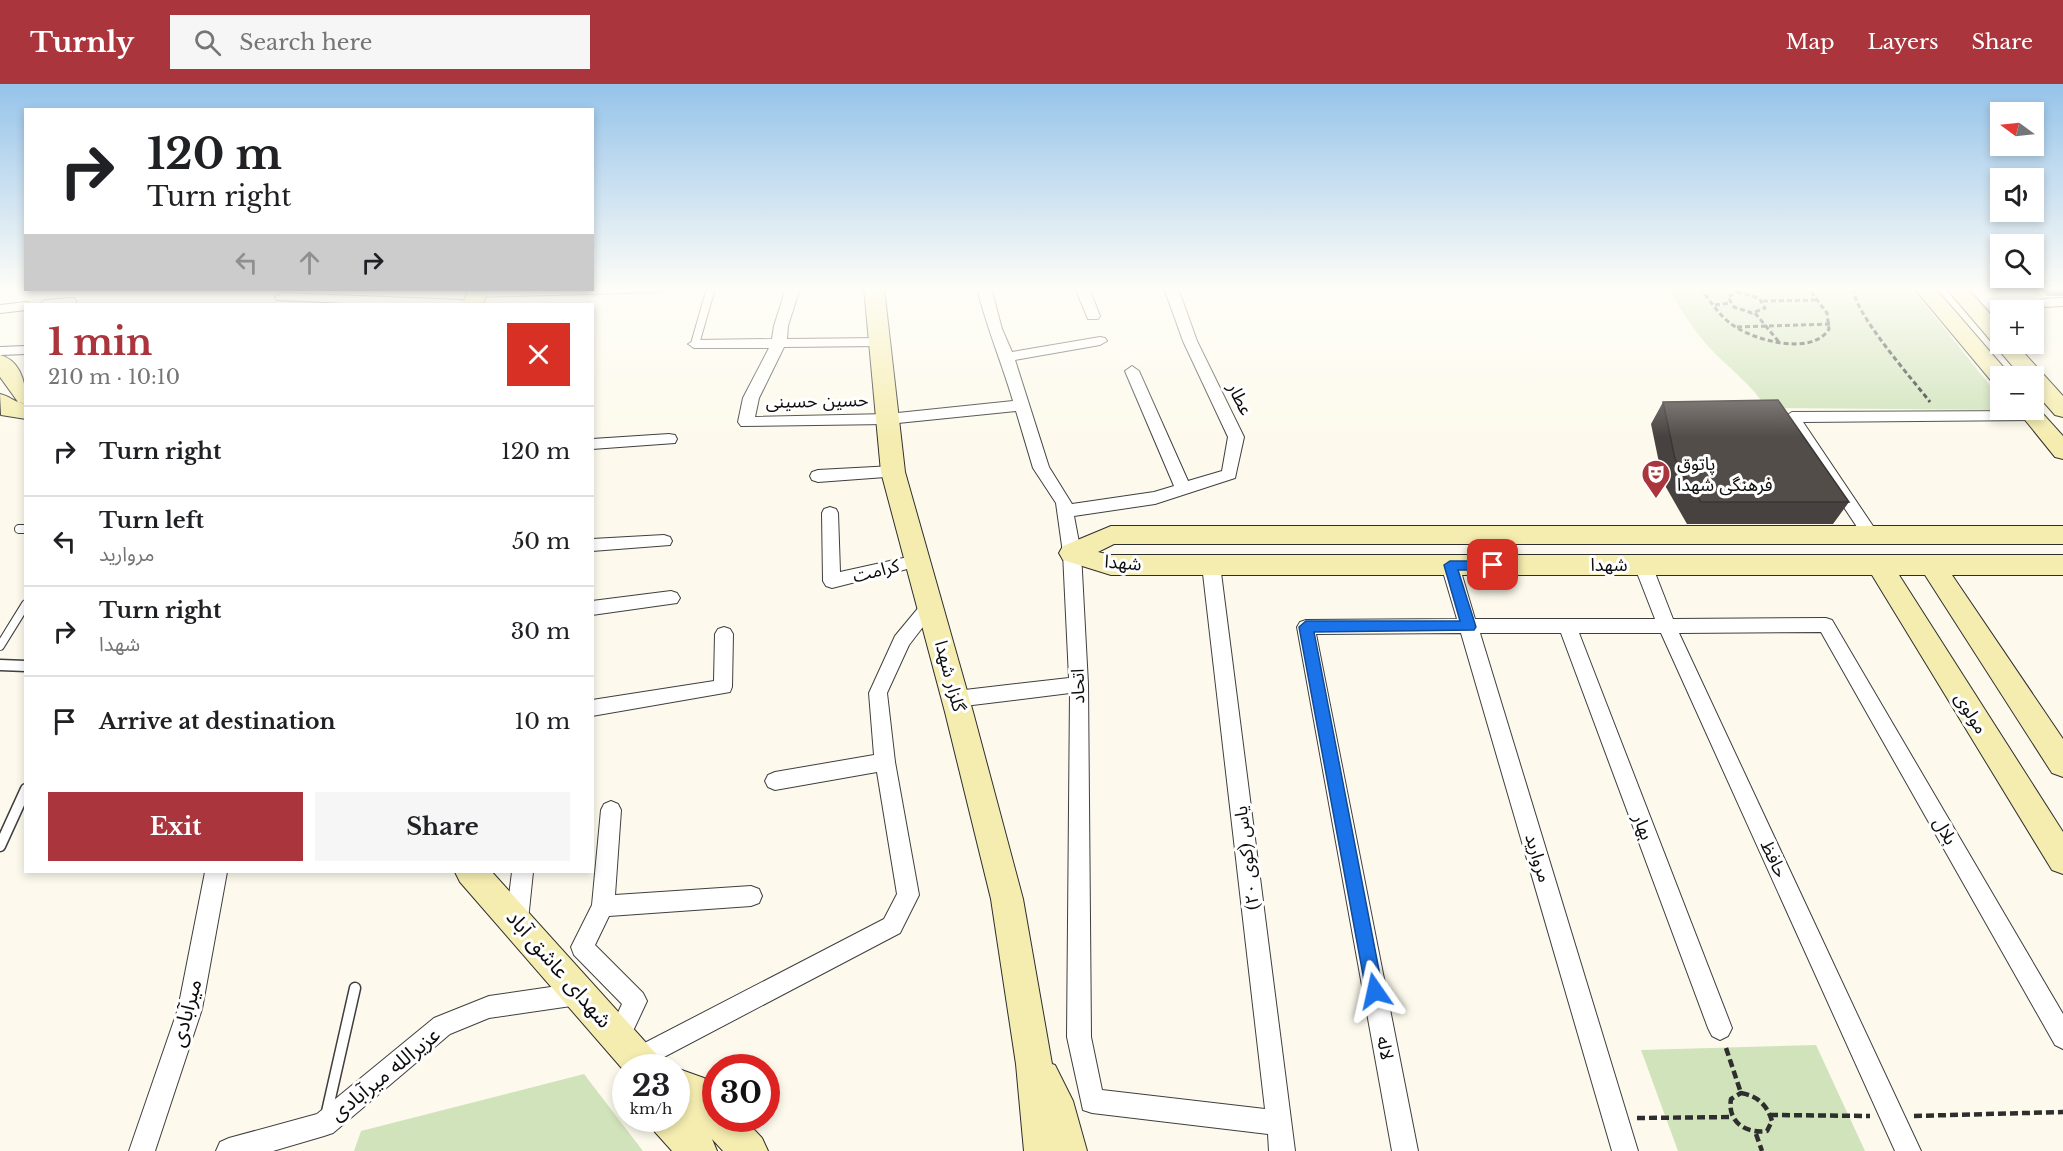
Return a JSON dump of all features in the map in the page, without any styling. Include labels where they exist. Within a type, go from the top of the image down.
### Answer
[{"type":"street","name":"حسین حسینی","points":[[780,338],[779,344],[752,398],[746,422],[888,419]]},
{"type":"street","name":"گلزار شهدا","points":[[880,338],[893,472],[956,699],[1007,899],[1034,1064],[1043,1151]]},
{"type":"street","name":"اتحاد","points":[[999,338],[1007,357],[1041,468],[1064,503],[1072,553],[1079,684],[1079,1037],[1092,1101],[1279,1123]]},
{"type":"street","name":"عطار","points":[[1065,511],[1155,498],[1229,474],[1236,437],[1189,338]]},
{"type":"street","points":[[1967,338],[1991,366]]},
{"type":"street","points":[[1007,357],[1100,341]]},
{"type":"street","points":[[695,344],[880,342]]},
{"type":"street","points":[[2014,354],[2024,366]]},
{"type":"street","points":[[0,360],[24,394]]},
{"type":"street","points":[[1132,371],[1183,489]]},
{"type":"street","points":[[2044,388],[2063,410]]},
{"type":"street","points":[[0,401],[9,410],[24,411]]},
{"type":"street","points":[[888,419],[1022,405]]},
{"type":"street","points":[[1871,535],[1792,417],[1990,414]]},
{"type":"street","points":[[2036,420],[2063,451]]},
{"type":"street","points":[[594,444],[669,439]]},
{"type":"street","points":[[818,476],[893,472]]},
{"type":"street","name":"کرامت","points":[[830,513],[832,581],[917,561]]},
{"type":"street","name":"شهدا","points":[[1072,553],[1111,535],[2063,535]]},
{"type":"street","points":[[594,545],[664,541]]},
{"type":"street","name":"شهدا","points":[[1072,553],[1111,565],[2063,565]]},
{"type":"street","name":"یاس (کوی ۲۰)","points":[[1211,565],[1282,1151]]},
{"type":"street","name":"مروارید","points":[[1450,565],[1625,1151]]},
{"type":"street","name":"حافظ","points":[[1643,565],[1666,624],[1908,1151]]},
{"type":"street","name":"مولوی","points":[[1880,566],[2063,861]]},
{"type":"street","points":[[1933,566],[2063,764]]},
{"type":"street","points":[[1902,602],[1907,588],[1913,584],[1924,584],[1938,589],[1956,600]]},
{"type":"street","points":[[594,608],[671,598]]},
{"type":"street","points":[[611,810],[603,906],[582,947],[635,1000],[633,1054],[892,926],[908,896],[885,762],[878,693],[901,641],[930,606]]},
{"type":"street","points":[[1469,627],[1666,624]]},
{"type":"street","name":"بلال","points":[[1666,624],[1826,625],[2063,1037]]},
{"type":"street","name":"بهار","points":[[1567,626],[1720,1028]]},
{"type":"street","name":"لاله","points":[[1405,1151],[1306,627],[1469,627]]},
{"type":"street","points":[[594,708],[723,687],[724,634]]},
{"type":"street","points":[[956,699],[1079,684]]},
{"type":"street","points":[[775,781],[885,762]]},
{"type":"street","name":"میرآبادی","points":[[142,1151],[190,1009],[216,873]]},
{"type":"street","name":"شهدای عاشق آباد","points":[[472,873],[517,920],[578,994],[633,1054]]},
{"type":"street","points":[[517,920],[522,873]]},
{"type":"street","points":[[603,906],[751,896]]},
{"type":"street","name":"عزیرالله میرآبادی","points":[[229,1151],[324,1124],[442,1026],[489,1007],[578,994]]},
{"type":"street","points":[[1034,1064],[1055,1101],[1068,1151]]},
{"type":"street","points":[[690,1090],[702,1102]]},
{"type":"street","points":[[680,1132],[698,1151]]},
{"type":"street","points":[[731,1132],[749,1151]]},
{"type":"lane","points":[[695,344],[697,338]]},
{"type":"lane","points":[[0,360],[24,351]]},
{"type":"lane","points":[[0,646],[24,607]]},
{"type":"lane","points":[[0,665],[24,666]]},
{"type":"lane","points":[[0,846],[24,793]]},
{"type":"lane","points":[[324,1124],[355,988]]},
{"type":"path","points":[[1760,338],[1780,342],[1804,342],[1819,338]]},
{"type":"path","points":[[1777,338],[1780,342]]},
{"type":"path","points":[[1881,338],[1931,403],[1920,403]]},
{"type":"path","points":[[1720,1028],[1741,1093]]},
{"type":"path","points":[[1741,1093],[1748,1094],[1762,1101],[1770,1115],[1770,1127],[1767,1131],[1756,1134],[1743,1129],[1733,1117],[1729,1104],[1731,1099],[1741,1093]]},
{"type":"path","points":[[1770,1115],[1892,1116],[2063,1112]]},
{"type":"path","points":[[1615,1118],[1733,1117]]},
{"type":"path","points":[[1756,1134],[1762,1151]]},
{"type":"green space","points":[[1701,338],[1952,338],[1990,385],[1990,410],[1766,408],[1746,383]]},
{"type":"green space","points":[[1816,1045],[1865,1151],[1678,1151],[1641,1050]]},
{"type":"green space","points":[[584,1074],[612,1111],[612,1132],[628,1132],[643,1151],[354,1151],[361,1131]]},
{"type":"building","points":[[1778,400],[1849,502],[1701,502],[1675,459],[1663,402]]},
{"type":"place","name":"پاتوق فرهنگی شهدا","points":[[1656,500]]},
{"type":"route","points":[[1375,991],[1306,627],[1469,627],[1450,565],[1493,565]]}]
